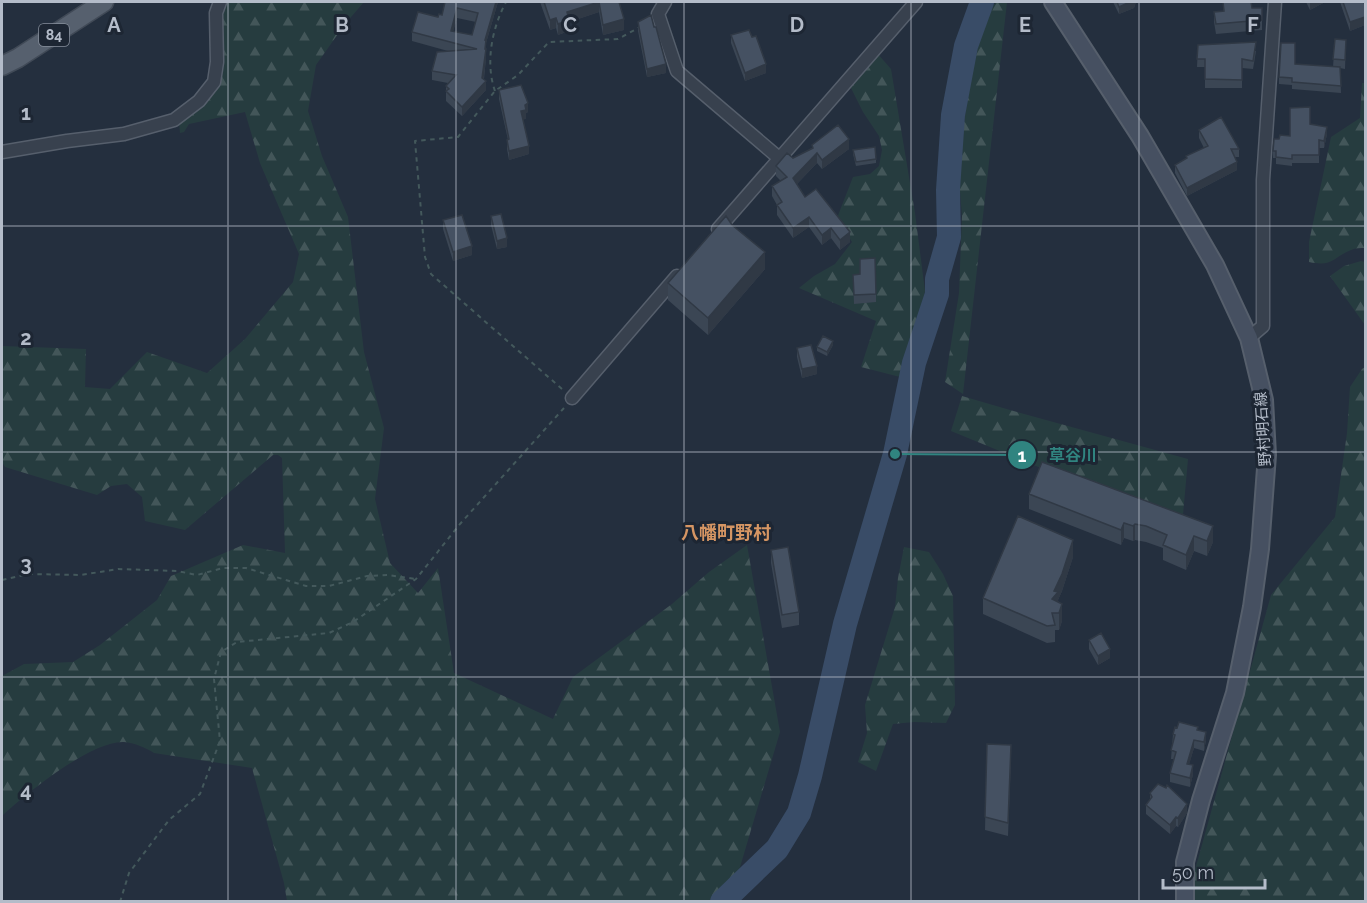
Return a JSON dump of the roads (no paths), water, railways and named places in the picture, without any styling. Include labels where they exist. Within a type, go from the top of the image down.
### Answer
[{"type":"main road","name":"84","points":[[2,66],[104,2]]},
{"type":"main road","name":"野村明石線","points":[[1053,2],[1140,136],[1215,264],[1249,338],[1264,400],[1267,455],[1260,549],[1252,607],[1235,693],[1201,800],[1185,862],[1185,902]]},
{"type":"street","points":[[2,152],[124,134],[174,120],[199,101],[214,82],[217,62],[216,13],[220,2]]},
{"type":"street","points":[[665,2],[658,14],[678,70],[779,158]]},
{"type":"street","points":[[710,238],[916,2]]},
{"type":"street","points":[[1249,338],[1263,326],[1263,180],[1275,2]]},
{"type":"street","points":[[572,398],[687,265]]},
{"type":"waterway","points":[[722,902],[777,849],[799,813],[810,776],[845,624],[895,454],[914,363],[937,294],[937,279],[949,237],[948,190],[953,115],[966,46],[982,2]]},
{"type":"place","name":"草谷川","points":[[895,454]]},
{"type":"district","name":"八幡町野村","points":[[726,533]]}]
